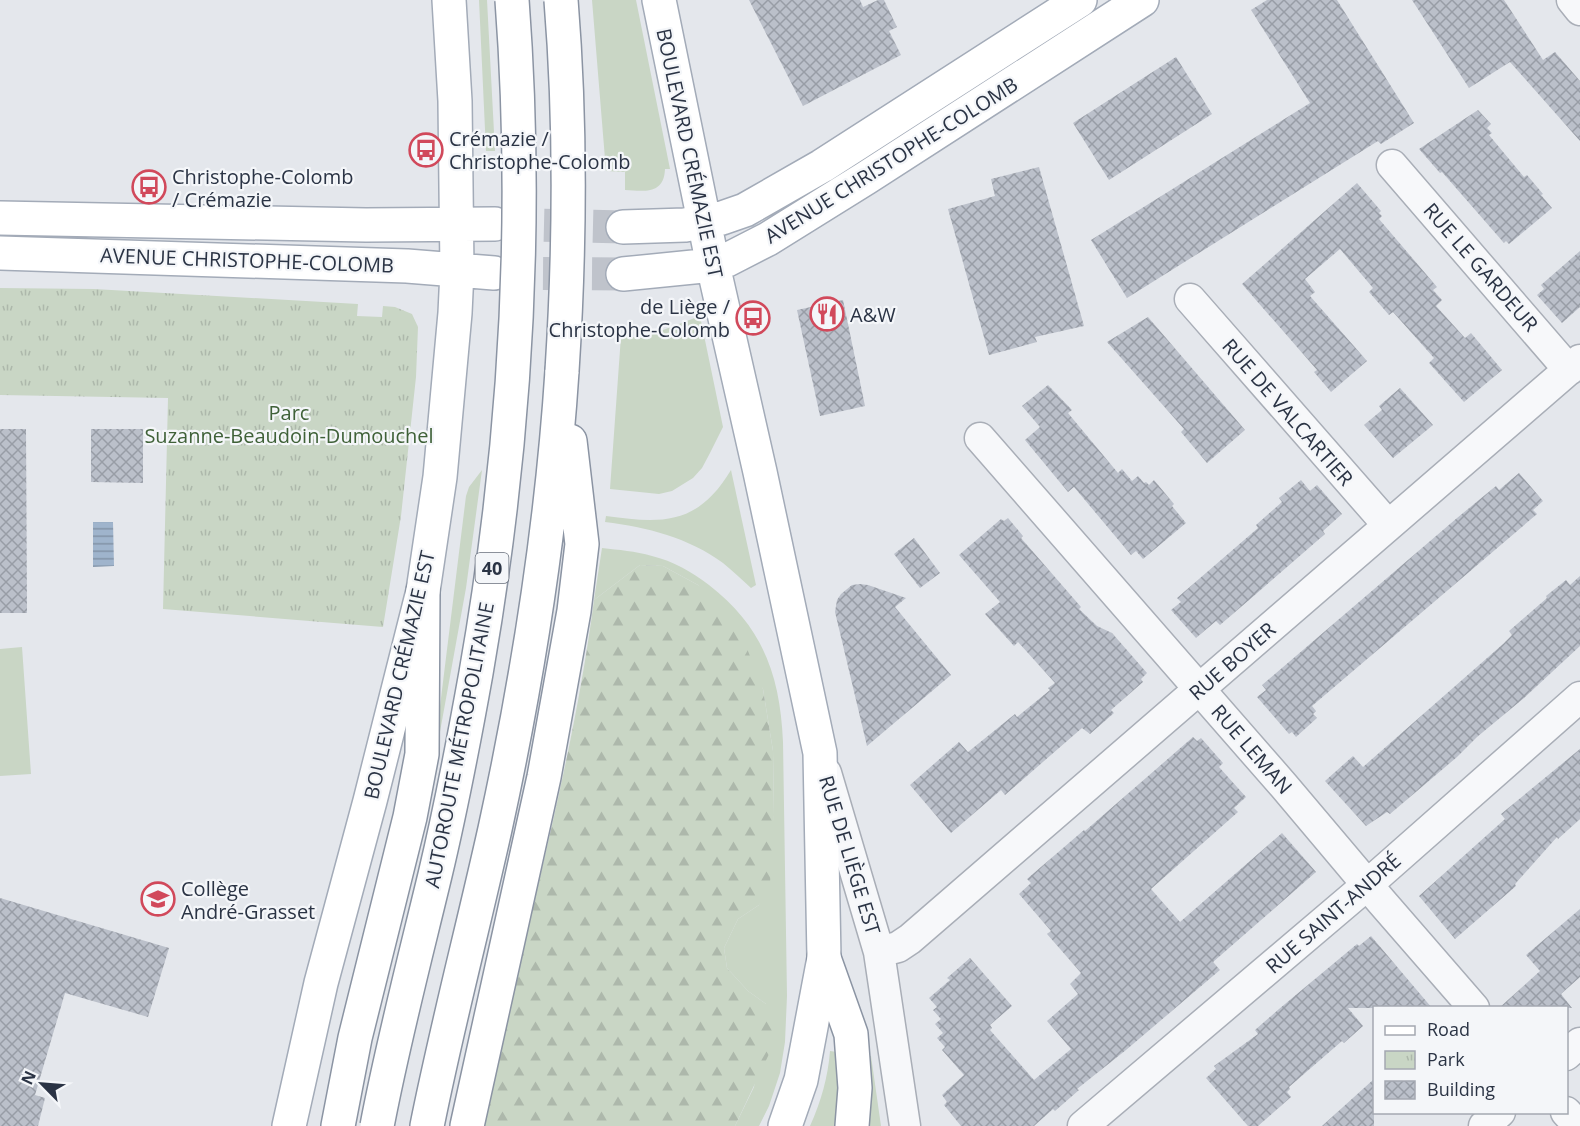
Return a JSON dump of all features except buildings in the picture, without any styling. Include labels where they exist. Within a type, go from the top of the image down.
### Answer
[{"type":"main road","name":"BOULEVARD CRÉMAZIE EST","points":[[289,1126],[299,1073],[321,983],[423,591],[441,466],[457,271],[455,100],[449,0]]},
{"type":"main road","name":"AUTOROUTE MÉTROPOLITAINE","points":[[377,1126],[389,1065],[436,871],[476,672],[505,469],[515,348],[519,237],[518,125],[512,0]]},
{"type":"main road","points":[[427,1126],[496,827],[524,684],[551,496],[562,370],[569,177],[561,0]]},
{"type":"main road","name":"BOULEVARD CRÉMAZIE EST","points":[[659,0],[713,265],[784,586]]},
{"type":"main road","name":"AVENUE CHRISTOPHE-COLOMB","points":[[623,227],[668,227],[704,222],[745,210],[782,190],[1080,0]]},
{"type":"main road","name":"AVENUE CHRISTOPHE-COLOMB","points":[[623,274],[713,265],[768,239],[1142,0]]},
{"type":"main road","name":"AVENUE CHRISTOPHE-COLOMB","points":[[0,218],[366,225],[495,224]]},
{"type":"main road","name":"AVENUE CHRISTOPHE-COLOMB","points":[[0,253],[407,266],[494,273]]},
{"type":"main road","points":[[467,1126],[513,922],[567,662],[582,544],[562,370]]},
{"type":"main road","name":"RUE DE LIÈGE EST","points":[[784,586],[820,753]]},
{"type":"main road","points":[[338,1126],[355,1038],[404,846],[422,754],[423,591]]},
{"type":"main road","points":[[785,1126],[801,1080],[824,958],[820,753]]},
{"type":"main road","points":[[824,958],[851,1034],[855,1088],[852,1126]]},
{"type":"street","points":[[1572,0],[1580,10]]},
{"type":"street","name":"RUE LE GARDEUR","points":[[1392,165],[1574,365]]},
{"type":"street","name":"RUE DE VALCARTIER","points":[[1190,299],[1388,525]]},
{"type":"street","name":"RUE BOYER","points":[[879,952],[898,948],[910,939],[1574,365]]},
{"type":"street","name":"RUE LEMAN","points":[[980,438],[1472,1006]]},
{"type":"street","name":"RUE SAINT-ANDRÉ","points":[[1083,1126],[1367,885],[1580,698]]},
{"type":"street","name":"RUE DE LIÈGE EST","points":[[820,753],[879,952],[905,1126]]},
{"type":"street","points":[[1568,1053],[1580,1043]]},
{"type":"street","points":[[1484,1126],[1499,1114]]},
{"type":"street","points":[[1568,1114],[1579,1126]]},
{"type":"green space","points":[[479,0],[487,0],[495,151],[486,151]]},
{"type":"green space","points":[[592,0],[636,0],[670,169],[665,169],[661,183],[652,190],[625,190],[625,172],[606,171]]},
{"type":"green space","name":"Parc Suzanne-Beaudoin-Dumouchel","points":[[0,288],[94,289],[358,304],[357,316],[382,317],[383,306],[395,307],[412,314],[418,327],[416,377],[401,516],[383,627],[163,609],[168,398],[0,395]]},
{"type":"green space","points":[[700,316],[723,427],[710,453],[702,468],[693,478],[672,491],[659,494],[610,489],[621,336],[642,338]]},
{"type":"green space","points":[[482,470],[466,588],[430,787],[466,496],[469,487]]},
{"type":"green space","points":[[731,470],[756,585],[751,588],[723,563],[682,540],[636,527],[605,522],[606,516],[645,520],[678,517],[706,502]]},
{"type":"green space","points":[[602,548],[660,558],[682,568],[709,585],[743,618],[755,635],[773,674],[778,695],[783,742],[787,996],[785,1042],[780,1073],[769,1106],[759,1126],[735,1126],[754,1087],[766,1004],[748,991],[727,968],[724,948],[738,919],[759,905],[774,815],[773,751],[763,689],[698,585],[663,566],[640,565],[594,600]]},
{"type":"green space","points":[[640,565],[663,566],[698,585],[721,609],[746,646],[763,689],[773,751],[774,815],[770,883],[759,905],[738,919],[724,948],[727,968],[748,991],[766,1004],[774,1023],[769,1054],[735,1126],[484,1126],[572,733],[594,600]]},
{"type":"green space","points":[[22,647],[31,774],[0,776],[0,649]]},
{"type":"green space","points":[[830,1051],[837,1052],[841,1080],[838,1126],[810,1126],[823,1089]]},
{"type":"green space","points":[[866,1056],[871,1056],[881,1126],[866,1126]]},
{"type":"water","points":[[93,522],[113,522],[114,566],[93,567]]},
{"type":"tunnel","points":[[495,224],[623,227]]},
{"type":"tunnel","points":[[494,273],[623,274]]},
{"type":"place","name":"Crémazie / Christophe-Colomb","points":[[426,150]]},
{"type":"place","name":"Christophe-Colomb / Crémazie","points":[[149,187]]},
{"type":"place","name":"A&W","points":[[827,314]]},
{"type":"place","name":"de Liège / Christophe-Colomb","points":[[753,318]]},
{"type":"place","name":"Collège André-Grasset","points":[[158,899]]}]
